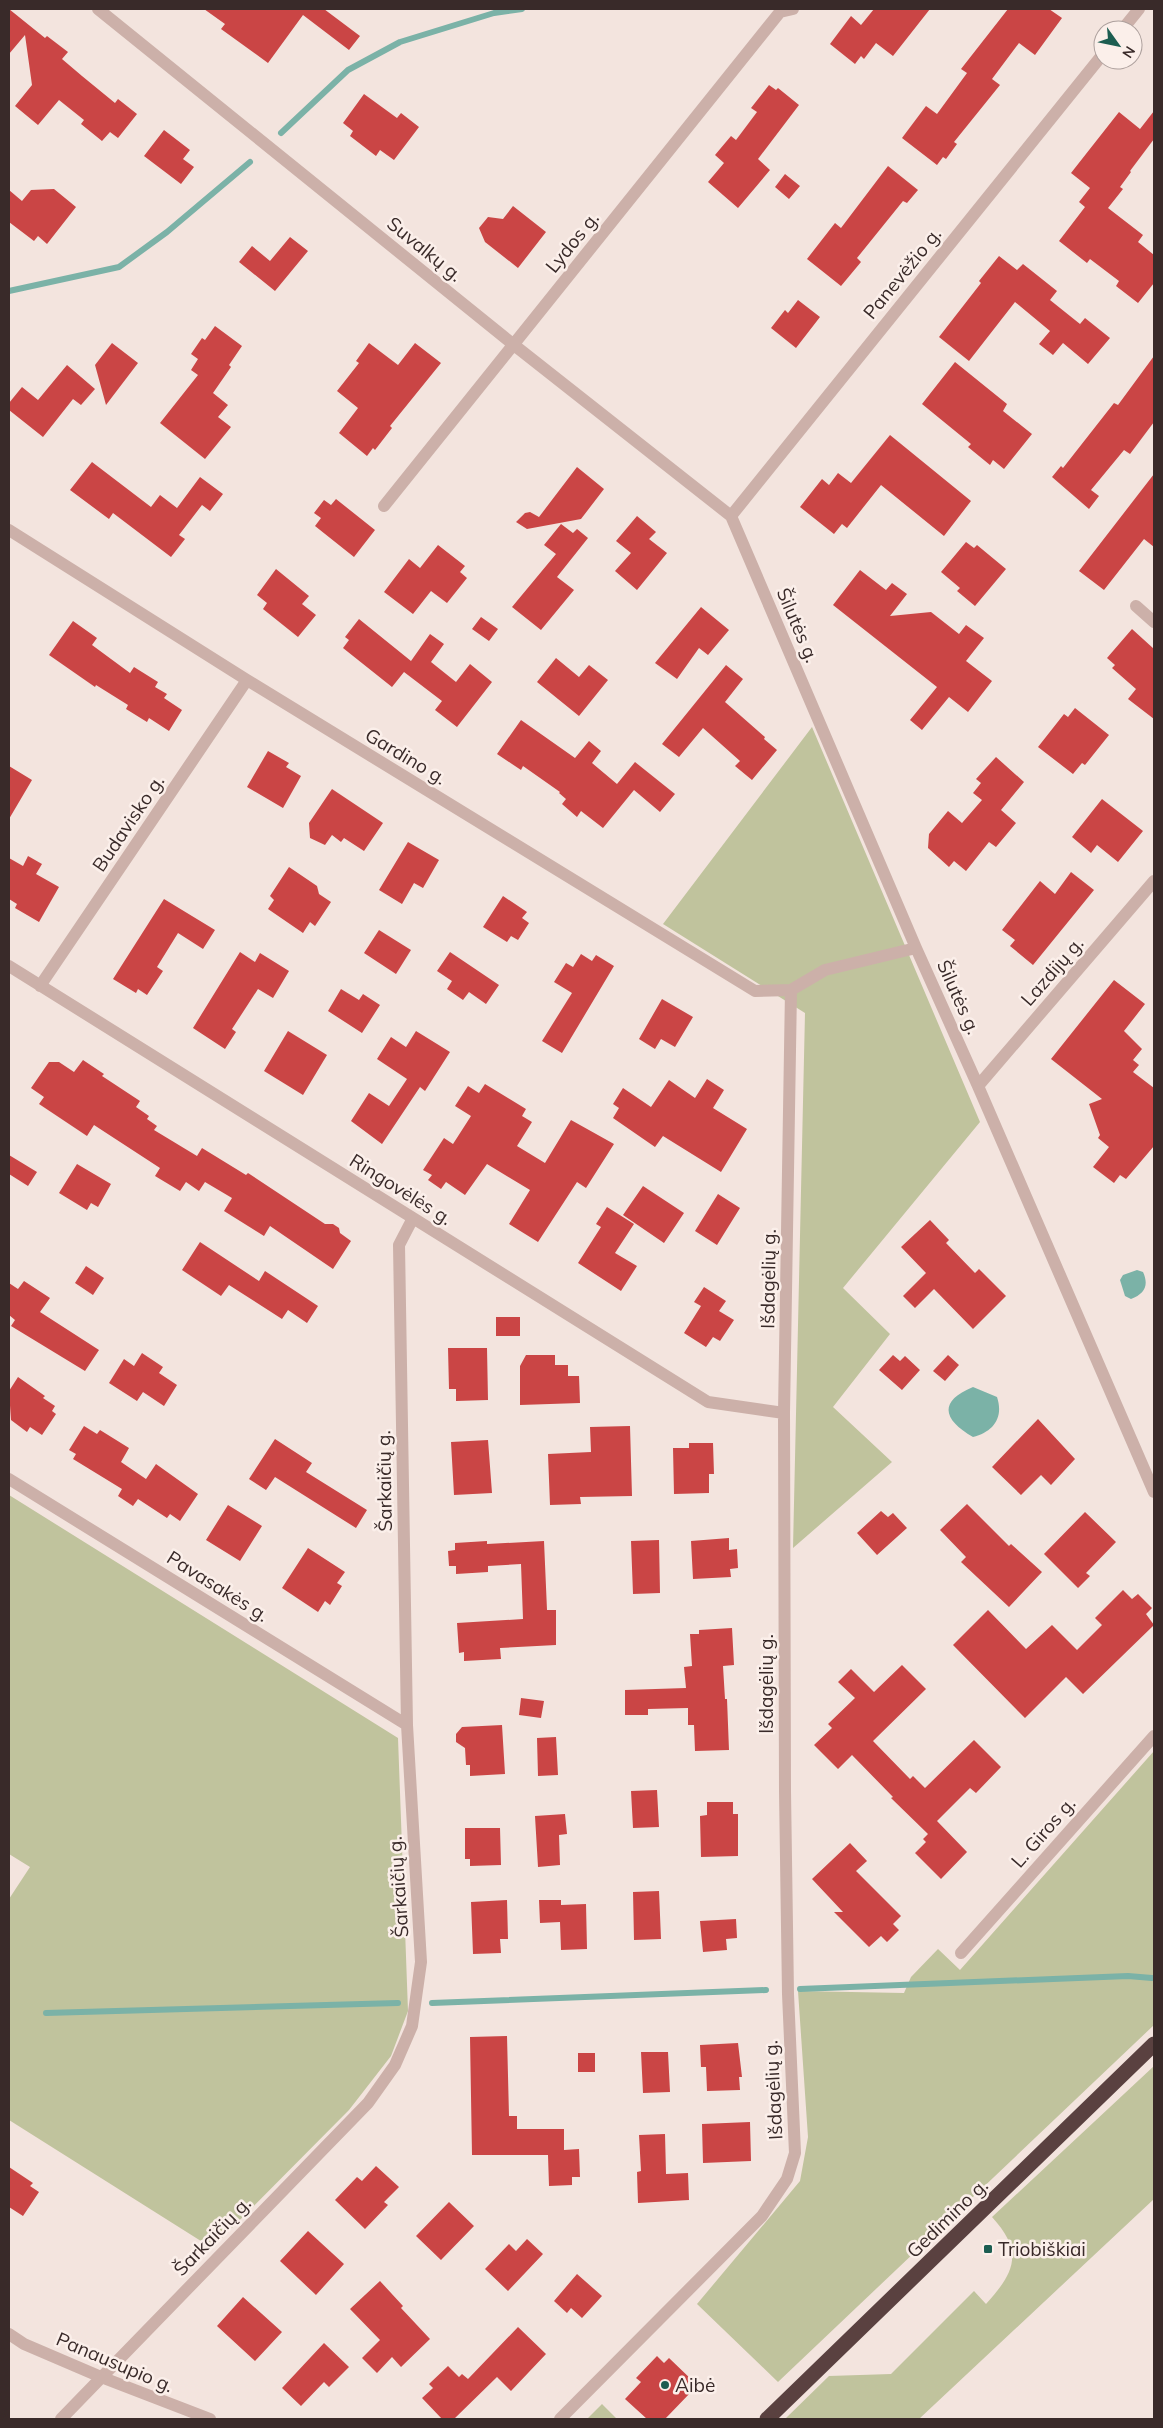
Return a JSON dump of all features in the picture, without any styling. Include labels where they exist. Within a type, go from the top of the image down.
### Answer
[{"type":"highway","name":"Gedimino g.","points":[[767,2419],[1154,2044]]},
{"type":"street","name":"Suvalkų g.","points":[[98,9],[514,345],[731,516]]},
{"type":"street","name":"Lydos g.","points":[[384,506],[780,12],[793,9]]},
{"type":"street","points":[[1130,20],[1139,9]]},
{"type":"street","name":"Panevėžio g.","points":[[731,516],[1093,66]]},
{"type":"street","name":"Šilutės g.","points":[[731,516],[916,948],[1154,1492]]},
{"type":"street","name":"Gardino g.","points":[[9,530],[247,680],[755,991],[791,990]]},
{"type":"street","points":[[1136,606],[1154,622]]},
{"type":"street","name":"Budavisko g.","points":[[40,986],[247,680]]},
{"type":"street","name":"Lazdijų g.","points":[[978,1086],[1154,881]]},
{"type":"street","points":[[791,990],[825,970],[916,948]]},
{"type":"street","name":"Ringovėlės g.","points":[[9,966],[708,1402],[784,1413]]},
{"type":"street","name":"Išdagėlių g.","points":[[560,2419],[762,2216],[787,2179],[795,2153],[788,1994],[784,1413],[791,990]]},
{"type":"street","name":"Šarkaičių g.","points":[[61,2419],[368,2103],[395,2065],[412,2026],[421,1962],[406,1725],[399,1245],[414,1218]]},
{"type":"street","name":"Pavasakės g.","points":[[9,1479],[406,1725]]},
{"type":"street","name":"L. Giros g.","points":[[961,1953],[1154,1736]]},
{"type":"street","name":"Panausupio g.","points":[[9,2334],[24,2344],[101,2377],[210,2419]]},
{"type":"green space","points":[[812,727],[980,1122],[843,1288],[890,1334],[833,1407],[892,1462],[793,1548],[805,1013],[663,924]]},
{"type":"green space","points":[[9,1495],[398,1738],[408,2011],[391,2056],[349,2110],[212,2248],[9,2120],[9,1899],[30,1867],[9,1854]]},
{"type":"green space","points":[[1154,1751],[1154,2025],[778,2382],[697,2304],[800,2181],[808,2137],[798,1991],[904,1993],[911,1977],[938,1949],[960,1970]]},
{"type":"green space","points":[[1154,2066],[1154,2199],[919,2419],[785,2419],[829,2376],[891,2374],[974,2291],[986,2304],[1004,2282],[1012,2262],[1012,2251],[1009,2241],[992,2217]]},
{"type":"green space","points":[[602,2404],[617,2419],[587,2419]]},
{"type":"water","points":[[1137,1270],[1143,1272],[1146,1285],[1143,1292],[1131,1299],[1125,1296],[1120,1280],[1123,1275]]},
{"type":"water","points":[[973,1387],[997,1397],[999,1411],[998,1418],[991,1428],[973,1437],[956,1424],[951,1418],[949,1411],[954,1399]]},
{"type":"building","points":[[9,9],[45,38],[47,36],[68,52],[62,59],[82,76],[115,103],[118,99],[137,114],[118,138],[110,132],[102,141],[81,124],[84,120],[59,100],[38,125],[15,106],[32,85],[25,35],[9,54]]},
{"type":"building","points":[[204,9],[324,9],[360,36],[349,50],[303,15],[268,63],[221,29],[225,24]]},
{"type":"building","points":[[874,9],[930,9],[893,56],[876,43],[864,59],[861,56],[855,64],[830,44],[851,16],[861,25]]},
{"type":"building","points":[[1008,9],[1049,9],[1062,18],[1035,55],[1019,43],[992,79],[1000,85],[954,142],[957,144],[946,159],[943,157],[937,165],[902,138],[926,106],[937,114],[967,73],[961,69]]},
{"type":"building","points":[[769,85],[776,90],[778,88],[799,105],[758,159],[770,170],[738,208],[708,182],[724,163],[715,155],[731,136],[736,140],[757,112],[751,108]]},
{"type":"building","points":[[364,94],[397,118],[401,113],[419,127],[394,160],[380,150],[376,156],[350,136],[353,131],[343,123]]},
{"type":"building","points":[[1154,111],[1154,139],[1130,171],[1120,187],[1123,189],[1108,208],[1143,235],[1138,242],[1154,255],[1154,283],[1138,303],[1116,286],[1119,281],[1090,259],[1087,263],[1059,241],[1085,207],[1079,202],[1090,188],[1071,173],[1119,112],[1140,129]]},
{"type":"building","points":[[164,130],[190,150],[183,159],[194,167],[181,184],[144,156]]},
{"type":"building","points":[[888,166],[918,190],[907,203],[903,201],[857,258],[861,262],[841,286],[807,259],[835,223],[841,228]]},
{"type":"building","points":[[785,174],[800,186],[789,199],[775,187]]},
{"type":"building","points":[[54,189],[76,207],[47,244],[38,236],[34,241],[9,222],[9,190],[22,201],[31,190]]},
{"type":"building","points":[[513,206],[546,232],[518,268],[485,242],[479,228],[488,217],[503,219]]},
{"type":"building","points":[[290,237],[308,251],[275,291],[239,262],[252,246],[270,261]]},
{"type":"building","points":[[999,256],[1017,270],[1023,264],[1057,291],[1050,300],[1080,324],[1085,318],[1110,338],[1088,364],[1063,343],[1053,355],[1039,344],[1050,331],[1015,302],[969,361],[939,337],[981,283],[979,281]]},
{"type":"building","points":[[798,300],[820,317],[796,348],[771,328],[785,310],[788,313]]},
{"type":"building","points":[[215,326],[242,346],[229,365],[231,367],[213,393],[228,405],[218,417],[231,427],[205,459],[160,423],[198,375],[191,370],[198,359],[191,354],[202,338],[205,340]]},
{"type":"building","points":[[112,343],[138,363],[106,405],[95,365]]},
{"type":"building","points":[[369,343],[398,365],[415,343],[441,363],[390,426],[392,428],[375,450],[373,448],[367,456],[339,433],[358,408],[337,391],[359,363],[356,361]]},
{"type":"building","points":[[1154,356],[1154,422],[1130,454],[1124,450],[1091,490],[1099,496],[1089,509],[1052,477],[1061,466],[1063,468],[1114,403],[1118,405]]},
{"type":"building","points":[[955,362],[1007,404],[1003,411],[1032,434],[1004,469],[993,460],[990,465],[968,447],[971,444],[922,404]]},
{"type":"building","points":[[67,365],[95,389],[81,405],[73,399],[43,437],[9,410],[9,403],[22,387],[38,400]]},
{"type":"building","points":[[890,435],[971,501],[944,536],[881,485],[847,528],[842,524],[834,534],[800,507],[822,479],[829,485],[838,473],[851,483]]},
{"type":"building","points":[[92,462],[151,507],[160,495],[177,508],[200,477],[223,494],[210,511],[202,505],[179,535],[185,539],[171,557],[113,513],[109,519],[70,490]]},
{"type":"building","points":[[577,467],[604,489],[581,519],[527,529],[516,522],[525,513],[530,512],[539,517]]},
{"type":"building","points":[[1154,474],[1154,547],[1144,539],[1104,590],[1079,571]]},
{"type":"building","points":[[336,499],[375,530],[354,557],[315,526],[321,518],[314,513],[324,500],[331,505]]},
{"type":"building","points":[[637,516],[656,532],[649,539],[667,553],[637,590],[615,571],[631,553],[616,541]]},
{"type":"building","points":[[561,524],[573,533],[577,529],[588,538],[557,577],[574,590],[541,630],[512,607],[556,554],[544,545]]},
{"type":"building","points":[[966,542],[974,548],[977,545],[1006,569],[975,606],[957,591],[960,588],[941,572]]},
{"type":"building","points":[[438,545],[465,566],[460,572],[467,578],[447,603],[431,591],[413,614],[384,592],[409,559],[420,568]]},
{"type":"building","points":[[276,569],[309,596],[302,604],[316,615],[298,637],[263,609],[267,603],[257,595]]},
{"type":"building","points":[[860,570],[886,590],[892,583],[907,594],[890,616],[931,612],[959,634],[966,625],[984,638],[966,661],[992,681],[968,712],[949,697],[922,730],[910,720],[937,687],[833,605]]},
{"type":"building","points":[[701,607],[729,630],[708,655],[699,648],[677,679],[655,663]]},
{"type":"building","points":[[481,617],[498,629],[489,641],[472,629]]},
{"type":"building","points":[[359,619],[411,661],[430,634],[444,644],[431,662],[456,682],[470,664],[492,682],[457,727],[435,710],[442,701],[404,672],[392,687],[343,648],[349,640],[345,637]]},
{"type":"building","points":[[73,621],[97,638],[92,645],[130,673],[134,667],[158,682],[155,687],[167,694],[164,698],[182,710],[169,731],[149,718],[147,722],[126,709],[128,705],[96,685],[95,687],[49,655]]},
{"type":"building","points":[[1132,629],[1154,649],[1154,719],[1128,699],[1136,689],[1112,668],[1115,665],[1107,658]]},
{"type":"building","points":[[556,658],[579,677],[589,665],[608,680],[579,716],[537,682]]},
{"type":"building","points":[[726,665],[743,679],[725,702],[777,750],[752,780],[735,766],[740,761],[703,728],[679,757],[662,744]]},
{"type":"building","points":[[1075,708],[1109,735],[1085,765],[1082,763],[1073,774],[1038,747],[1064,714],[1068,717]]},
{"type":"building","points":[[521,720],[575,758],[589,741],[601,751],[592,763],[617,784],[635,762],[675,794],[660,812],[634,790],[603,828],[581,811],[577,817],[562,804],[566,799],[560,792],[523,766],[521,770],[497,754]]},
{"type":"building","points":[[268,751],[289,763],[286,767],[301,776],[283,808],[247,787]]},
{"type":"building","points":[[996,757],[1024,782],[1001,810],[1016,823],[996,847],[989,842],[966,871],[954,861],[949,867],[928,848],[929,834],[948,811],[962,823],[982,800],[973,793],[981,783],[976,779]]},
{"type":"building","points":[[9,766],[32,780],[9,819]]},
{"type":"building","points":[[332,789],[383,823],[364,851],[344,838],[341,842],[332,835],[325,845],[310,838],[309,823]]},
{"type":"building","points":[[1102,799],[1143,831],[1118,862],[1097,845],[1091,853],[1072,837]]},
{"type":"building","points":[[408,842],[439,860],[423,888],[414,883],[402,904],[379,890]]},
{"type":"building","points":[[28,856],[42,864],[36,874],[59,887],[39,922],[15,908],[17,904],[9,899],[9,858],[23,866]]},
{"type":"building","points":[[289,867],[317,886],[319,894],[331,902],[315,926],[310,922],[303,933],[268,909],[274,900],[270,896]]},
{"type":"building","points":[[1071,872],[1094,890],[1033,965],[1010,946],[1015,940],[1002,930],[1040,881],[1055,894]]},
{"type":"building","points":[[503,896],[527,912],[522,918],[529,923],[518,940],[511,936],[507,942],[483,927]]},
{"type":"building","points":[[164,899],[215,930],[203,949],[178,933],[157,967],[163,971],[147,995],[138,989],[136,993],[113,979]]},
{"type":"building","points":[[379,930],[411,950],[396,974],[364,953]]},
{"type":"building","points":[[240,952],[255,962],[260,953],[289,971],[273,998],[258,989],[232,1029],[236,1032],[225,1049],[193,1028]]},
{"type":"building","points":[[450,952],[499,985],[486,1004],[469,992],[463,1000],[447,989],[452,981],[437,971]]},
{"type":"building","points":[[581,954],[592,961],[596,955],[614,966],[562,1053],[542,1041],[572,993],[554,982],[566,963],[573,967]]},
{"type":"building","points":[[1114,980],[1145,1004],[1124,1031],[1142,1049],[1133,1060],[1139,1065],[1133,1072],[1154,1088],[1154,1146],[1126,1179],[1120,1175],[1114,1183],[1093,1167],[1109,1147],[1098,1138],[1100,1135],[1089,1104],[1102,1099],[1051,1059]]},
{"type":"building","points":[[341,989],[359,1000],[363,994],[380,1005],[362,1033],[328,1011]]},
{"type":"building","points":[[662,999],[693,1017],[675,1047],[661,1039],[655,1049],[639,1039]]},
{"type":"building","points":[[288,1031],[327,1055],[303,1095],[264,1071]]},
{"type":"building","points":[[416,1031],[450,1052],[425,1091],[420,1087],[382,1144],[351,1121],[369,1093],[389,1106],[407,1079],[377,1059],[391,1037],[406,1047]]},
{"type":"building","points":[[83,1060],[104,1074],[102,1076],[140,1101],[136,1107],[149,1116],[147,1119],[157,1126],[154,1130],[197,1156],[202,1148],[246,1175],[248,1173],[325,1224],[333,1224],[339,1228],[340,1233],[351,1241],[333,1269],[270,1226],[264,1236],[224,1211],[232,1198],[205,1182],[199,1191],[186,1182],[180,1191],[155,1176],[160,1168],[94,1125],[87,1136],[39,1104],[44,1097],[31,1088],[49,1062],[59,1062],[74,1072]]},
{"type":"building","points":[[707,1079],[724,1090],[713,1108],[747,1129],[721,1172],[663,1136],[655,1147],[613,1118],[619,1108],[613,1104],[623,1088],[651,1107],[669,1080],[695,1098]]},
{"type":"building","points":[[485,1084],[526,1109],[522,1116],[532,1122],[517,1146],[545,1163],[571,1120],[614,1144],[586,1188],[577,1182],[538,1242],[509,1224],[530,1190],[487,1164],[465,1195],[446,1182],[441,1189],[428,1180],[432,1175],[423,1170],[444,1138],[453,1144],[471,1116],[455,1106],[468,1086],[479,1093]]},
{"type":"building","points":[[9,1155],[37,1172],[28,1186],[9,1174]]},
{"type":"building","points":[[77,1164],[111,1184],[98,1207],[91,1203],[87,1210],[59,1193]]},
{"type":"building","points":[[643,1186],[684,1213],[664,1243],[623,1215]]},
{"type":"building","points":[[718,1194],[740,1208],[717,1245],[695,1231]]},
{"type":"building","points":[[607,1207],[634,1224],[615,1253],[637,1266],[621,1291],[578,1263],[601,1227],[596,1224]]},
{"type":"building","points":[[930,1220],[949,1240],[946,1243],[975,1273],[979,1269],[1006,1296],[973,1329],[934,1289],[915,1308],[903,1296],[926,1273],[901,1247]]},
{"type":"building","points":[[200,1242],[259,1281],[265,1271],[318,1306],[307,1323],[288,1310],[282,1319],[229,1285],[221,1296],[182,1270]]},
{"type":"building","points":[[86,1266],[104,1278],[93,1295],[75,1283]]},
{"type":"building","points":[[24,1281],[50,1298],[40,1312],[99,1350],[85,1371],[11,1326],[15,1320],[9,1315],[9,1283],[18,1289]]},
{"type":"building","points":[[704,1287],[726,1301],[719,1311],[734,1320],[720,1341],[713,1337],[706,1347],[684,1333],[701,1306],[694,1302]]},
{"type":"building","points":[[496,1317],[520,1317],[520,1336],[496,1336]]},
{"type":"building","points":[[448,1348],[487,1348],[488,1400],[456,1401],[456,1389],[449,1389]]},
{"type":"building","points":[[142,1353],[163,1367],[159,1373],[177,1385],[164,1406],[143,1392],[137,1401],[109,1383],[124,1359],[134,1366]]},
{"type":"building","points":[[526,1355],[555,1355],[555,1365],[568,1365],[568,1376],[579,1376],[580,1403],[520,1405],[520,1366]]},
{"type":"building","points":[[893,1355],[900,1361],[905,1356],[920,1370],[902,1390],[879,1370]]},
{"type":"building","points":[[948,1355],[959,1365],[945,1381],[933,1371]]},
{"type":"building","points":[[18,1377],[45,1396],[43,1398],[55,1406],[52,1411],[56,1414],[42,1435],[30,1427],[27,1432],[11,1420],[9,1391]]},
{"type":"building","points":[[1038,1419],[1075,1459],[1051,1485],[1041,1475],[1021,1495],[992,1467]]},
{"type":"building","points":[[84,1426],[97,1434],[100,1430],[129,1448],[121,1462],[146,1479],[156,1464],[198,1494],[180,1521],[170,1514],[167,1518],[138,1499],[133,1506],[118,1496],[122,1489],[73,1459],[76,1454],[69,1450]]},
{"type":"building","points":[[630,1426],[632,1496],[580,1497],[581,1504],[550,1505],[548,1454],[591,1452],[590,1427]]},
{"type":"building","points":[[275,1439],[312,1463],[306,1472],[367,1510],[356,1528],[275,1477],[266,1490],[249,1479]]},
{"type":"building","points":[[488,1440],[492,1493],[454,1495],[451,1442]]},
{"type":"building","points":[[689,1443],[713,1443],[714,1474],[709,1474],[709,1493],[674,1494],[673,1448],[689,1448]]},
{"type":"building","points":[[967,1504],[1009,1546],[1011,1544],[1042,1572],[1009,1607],[961,1562],[966,1557],[940,1530]]},
{"type":"building","points":[[228,1505],[262,1526],[240,1561],[206,1540]]},
{"type":"building","points":[[881,1511],[888,1517],[893,1513],[907,1528],[877,1555],[857,1533]]},
{"type":"building","points":[[1085,1512],[1116,1542],[1086,1573],[1090,1576],[1078,1588],[1044,1554]]},
{"type":"building","points":[[729,1538],[729,1550],[737,1549],[738,1568],[730,1569],[731,1577],[693,1579],[691,1541]]},
{"type":"building","points":[[659,1540],[660,1593],[633,1594],[631,1541]]},
{"type":"building","points":[[487,1541],[487,1544],[544,1541],[547,1610],[556,1610],[556,1645],[500,1648],[501,1659],[464,1661],[464,1652],[459,1653],[457,1623],[523,1619],[521,1564],[488,1566],[488,1572],[456,1574],[456,1566],[449,1566],[448,1551],[455,1550],[455,1543]]},
{"type":"building","points":[[308,1548],[345,1572],[337,1583],[342,1586],[330,1605],[325,1601],[318,1612],[282,1588]]},
{"type":"building","points":[[1123,1590],[1132,1599],[1138,1594],[1152,1608],[1146,1614],[1154,1625],[1083,1694],[1066,1677],[1025,1718],[953,1645],[988,1610],[1026,1649],[1052,1625],[1077,1650],[1102,1625],[1095,1618]]},
{"type":"building","points":[[732,1628],[734,1665],[723,1666],[725,1699],[727,1699],[729,1750],[695,1751],[694,1725],[688,1725],[688,1708],[648,1709],[648,1715],[625,1715],[625,1690],[686,1688],[684,1667],[692,1666],[690,1634],[699,1634],[699,1630]]},
{"type":"building","points":[[902,1665],[926,1689],[873,1741],[910,1779],[913,1776],[925,1788],[974,1740],[1001,1767],[976,1793],[970,1788],[937,1821],[967,1852],[941,1879],[915,1853],[926,1842],[923,1839],[928,1834],[891,1798],[893,1797],[852,1755],[838,1769],[814,1745],[832,1728],[828,1724],[855,1698],[838,1682],[851,1669],[874,1692]]},
{"type":"building","points":[[521,1698],[544,1701],[541,1718],[519,1715]]},
{"type":"building","points":[[502,1725],[505,1774],[470,1776],[470,1765],[466,1765],[465,1748],[456,1742],[456,1734],[462,1727]]},
{"type":"building","points":[[556,1737],[558,1775],[538,1776],[537,1738]]},
{"type":"building","points":[[657,1790],[659,1827],[633,1828],[631,1791]]},
{"type":"building","points":[[707,1802],[733,1802],[733,1814],[738,1814],[738,1856],[701,1857],[700,1816],[707,1815]]},
{"type":"building","points":[[565,1814],[567,1834],[559,1835],[560,1865],[538,1867],[535,1816]]},
{"type":"building","points":[[465,1828],[500,1828],[501,1865],[470,1866],[470,1859],[465,1859]]},
{"type":"building","points":[[850,1843],[867,1861],[856,1871],[901,1916],[893,1924],[899,1930],[887,1942],[881,1936],[869,1947],[834,1912],[843,1912],[812,1879]]},
{"type":"building","points":[[659,1891],[661,1939],[634,1940],[633,1892]]},
{"type":"building","points":[[507,1900],[508,1939],[500,1939],[501,1953],[473,1954],[471,1902]]},
{"type":"building","points":[[539,1900],[561,1900],[561,1905],[586,1904],[587,1949],[561,1950],[560,1922],[540,1923]]},
{"type":"building","points":[[736,1919],[737,1938],[726,1939],[727,1950],[703,1952],[700,1921]]},
{"type":"building","points":[[507,2036],[509,2116],[517,2116],[517,2129],[564,2129],[564,2150],[579,2149],[580,2177],[572,2177],[572,2185],[549,2186],[548,2155],[472,2155],[470,2037]]},
{"type":"building","points":[[738,2043],[742,2077],[739,2077],[740,2090],[707,2091],[706,2067],[701,2067],[700,2045]]},
{"type":"building","points":[[641,2052],[668,2052],[670,2092],[643,2093]]},
{"type":"building","points":[[578,2053],[595,2053],[595,2072],[578,2072]]},
{"type":"building","points":[[750,2122],[751,2161],[703,2163],[702,2124]]},
{"type":"building","points":[[665,2134],[666,2174],[688,2173],[689,2200],[638,2203],[637,2172],[641,2171],[639,2135]]},
{"type":"building","points":[[376,2166],[399,2187],[384,2202],[388,2205],[365,2229],[335,2200],[357,2177],[362,2181]]},
{"type":"building","points":[[9,2167],[33,2183],[30,2186],[39,2192],[23,2216],[9,2207]]},
{"type":"building","points":[[449,2202],[474,2226],[441,2260],[416,2236]]},
{"type":"building","points":[[308,2231],[344,2264],[316,2295],[280,2261]]},
{"type":"building","points":[[527,2239],[543,2254],[508,2291],[485,2269],[509,2244],[516,2251]]},
{"type":"building","points":[[577,2274],[602,2296],[582,2318],[571,2308],[567,2313],[554,2301]]},
{"type":"building","points":[[380,2281],[403,2306],[401,2308],[430,2339],[401,2367],[392,2357],[377,2373],[362,2358],[380,2340],[350,2309]]},
{"type":"building","points":[[243,2297],[282,2332],[255,2361],[217,2326]]},
{"type":"building","points":[[518,2327],[546,2354],[511,2391],[497,2377],[454,2419],[442,2419],[422,2398],[433,2388],[429,2384],[448,2366],[459,2377],[462,2374],[468,2379]]},
{"type":"building","points":[[324,2343],[349,2367],[329,2387],[324,2382],[301,2406],[282,2388]]},
{"type":"building","name":"Aibė","points":[[657,2356],[664,2363],[669,2358],[694,2382],[689,2388],[692,2391],[665,2419],[647,2419],[625,2399],[641,2382],[636,2378]]},
{"type":"waterway","points":[[281,133],[348,70],[400,42],[494,13],[522,9]]},
{"type":"waterway","points":[[9,291],[119,267],[167,232],[250,162]]},
{"type":"waterway","points":[[800,1989],[1128,1976],[1152,1978]]},
{"type":"waterway","points":[[432,2003],[766,1990]]},
{"type":"waterway","points":[[46,2013],[398,2003]]},
{"type":"place","name":"Triobiškiai","points":[[988,2249]]},
{"type":"place","name":"Aibė","points":[[665,2385]]}]
